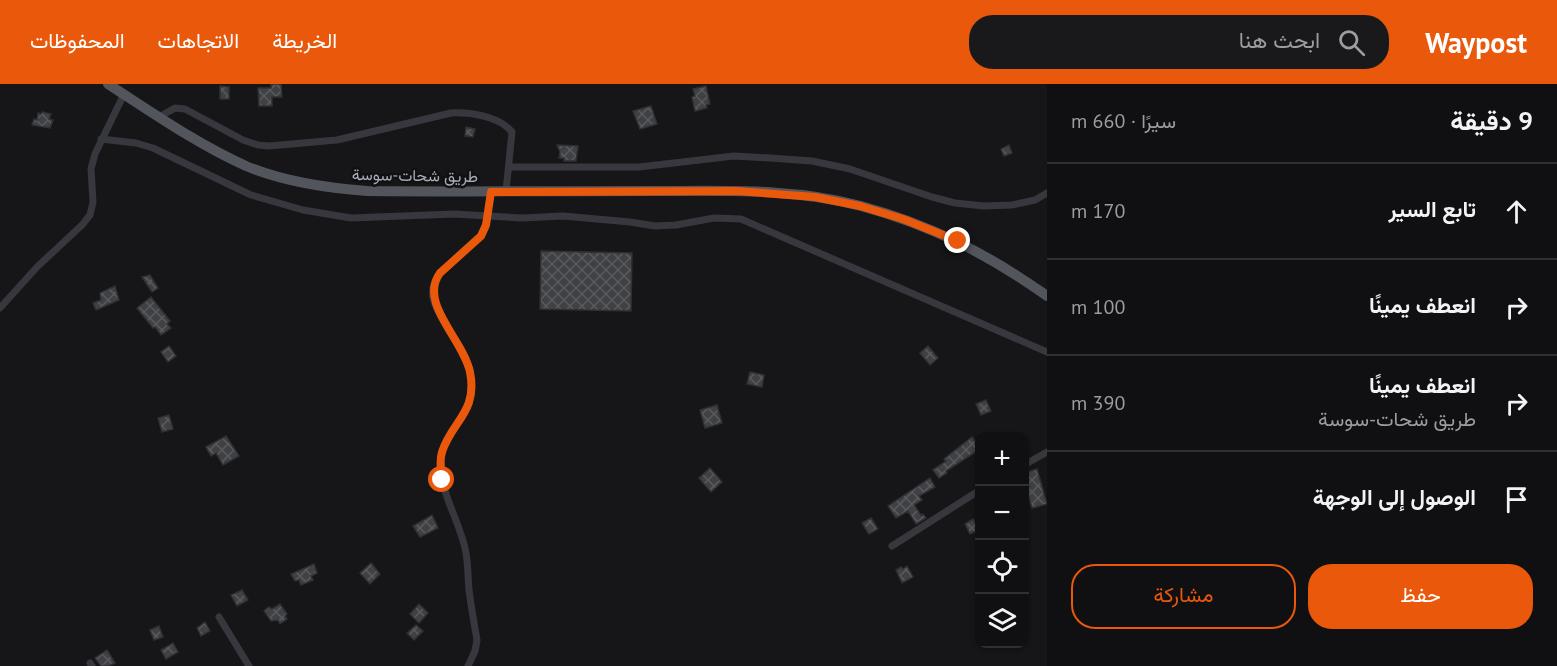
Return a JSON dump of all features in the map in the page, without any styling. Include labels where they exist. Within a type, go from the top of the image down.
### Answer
[{"type":"main road","name":"طريق شحات-سوسة","points":[[108,84],[228,157],[284,179],[367,191],[737,191],[815,197],[841,201],[941,233],[1005,267],[1047,296]]},
{"type":"street","points":[[0,308],[37,267],[90,215],[93,202],[90,169],[101,139],[124,94]]},
{"type":"street","points":[[159,117],[175,108],[185,109],[243,140],[258,146],[269,146],[337,140],[432,116],[465,112],[490,119],[511,130],[506,191]]},
{"type":"street","points":[[101,139],[121,140],[153,148],[250,195],[303,210],[351,218],[454,214],[522,218],[563,216],[655,226],[676,225],[714,218],[741,219],[1047,352]]},
{"type":"street","points":[[509,167],[639,168],[726,157],[770,158],[812,161],[850,168],[955,203],[984,206],[1012,205],[1035,200],[1047,193]]},
{"type":"street","points":[[468,666],[476,651],[477,640],[466,554],[444,487],[441,454],[467,410],[471,392],[470,374],[464,353],[433,298],[433,288],[440,273],[481,236],[486,225],[491,192]]},
{"type":"street","points":[[1029,462],[1047,452]]},
{"type":"street","points":[[892,546],[975,493]]},
{"type":"street","points":[[219,617],[249,666]]},
{"type":"building","points":[[271,84],[281,84],[282,97],[272,97],[272,106],[259,106],[258,88],[271,88]]},
{"type":"building","points":[[220,86],[229,87],[229,99],[220,99]]},
{"type":"building","points":[[706,86],[710,104],[706,105],[707,108],[695,111],[693,89]]},
{"type":"building","points":[[651,106],[657,124],[640,129],[633,111]]},
{"type":"building","points":[[38,113],[51,114],[49,119],[53,120],[50,128],[32,125],[34,119],[37,120]]},
{"type":"building","points":[[466,127],[475,129],[473,137],[465,136]]},
{"type":"building","points":[[557,145],[578,146],[576,161],[564,161],[564,158],[559,158],[560,152]]},
{"type":"building","points":[[1009,145],[1012,153],[1004,156],[1001,149]]},
{"type":"building","points":[[541,251],[632,253],[631,311],[540,309]]},
{"type":"building","points":[[150,275],[158,288],[152,292],[142,277]]},
{"type":"building","points":[[115,286],[119,300],[96,310],[93,303],[101,300],[100,293]]},
{"type":"building","points":[[151,297],[170,321],[167,324],[171,328],[161,335],[137,308]]},
{"type":"building","points":[[169,346],[176,356],[168,362],[161,352]]},
{"type":"building","points":[[928,346],[938,358],[930,365],[920,353]]},
{"type":"building","points":[[750,372],[764,375],[762,387],[747,384]]},
{"type":"building","points":[[986,400],[991,411],[981,415],[976,404]]},
{"type":"building","points":[[717,405],[722,423],[705,428],[700,410]]},
{"type":"building","points":[[169,415],[173,429],[162,432],[158,418]]},
{"type":"building","points":[[226,436],[239,456],[223,465],[216,453],[211,456],[206,447]]},
{"type":"building","points":[[972,437],[975,442],[975,452],[939,478],[933,470],[946,461],[944,459]]},
{"type":"building","points":[[710,468],[722,482],[711,492],[699,478]]},
{"type":"building","points":[[1037,469],[1047,504],[1032,508],[1029,498],[1029,471]]},
{"type":"building","points":[[930,478],[935,487],[919,496],[922,500],[914,505],[926,518],[916,524],[908,511],[896,518],[888,506]]},
{"type":"building","points":[[432,515],[438,528],[420,537],[413,526]]},
{"type":"building","points":[[871,518],[878,529],[869,534],[862,523]]},
{"type":"building","points":[[973,519],[975,532],[970,534],[965,524]]},
{"type":"building","points":[[371,563],[380,574],[370,584],[360,573]]},
{"type":"building","points":[[314,564],[317,573],[311,576],[313,580],[301,585],[299,580],[295,581],[291,574]]},
{"type":"building","points":[[907,566],[913,577],[902,583],[896,570]]},
{"type":"building","points":[[242,590],[248,600],[237,606],[231,595]]},
{"type":"building","points":[[280,604],[287,614],[285,616],[287,619],[280,624],[278,620],[271,621],[264,611]]},
{"type":"building","points":[[419,604],[428,613],[419,623],[410,614]]},
{"type":"building","points":[[205,622],[210,631],[201,636],[197,628]]},
{"type":"building","points":[[416,625],[423,631],[414,640],[407,633]]},
{"type":"building","points":[[159,626],[163,637],[154,640],[150,630]]},
{"type":"building","points":[[173,643],[178,652],[166,659],[161,650]]},
{"type":"building","points":[[107,650],[115,663],[101,666],[95,658]]},
{"type":"route","points":[[442,480],[441,454],[467,410],[471,392],[470,374],[464,353],[437,307],[433,298],[433,288],[440,273],[481,236],[486,225],[491,192],[737,191],[815,197],[841,201],[903,219],[958,241]]}]
